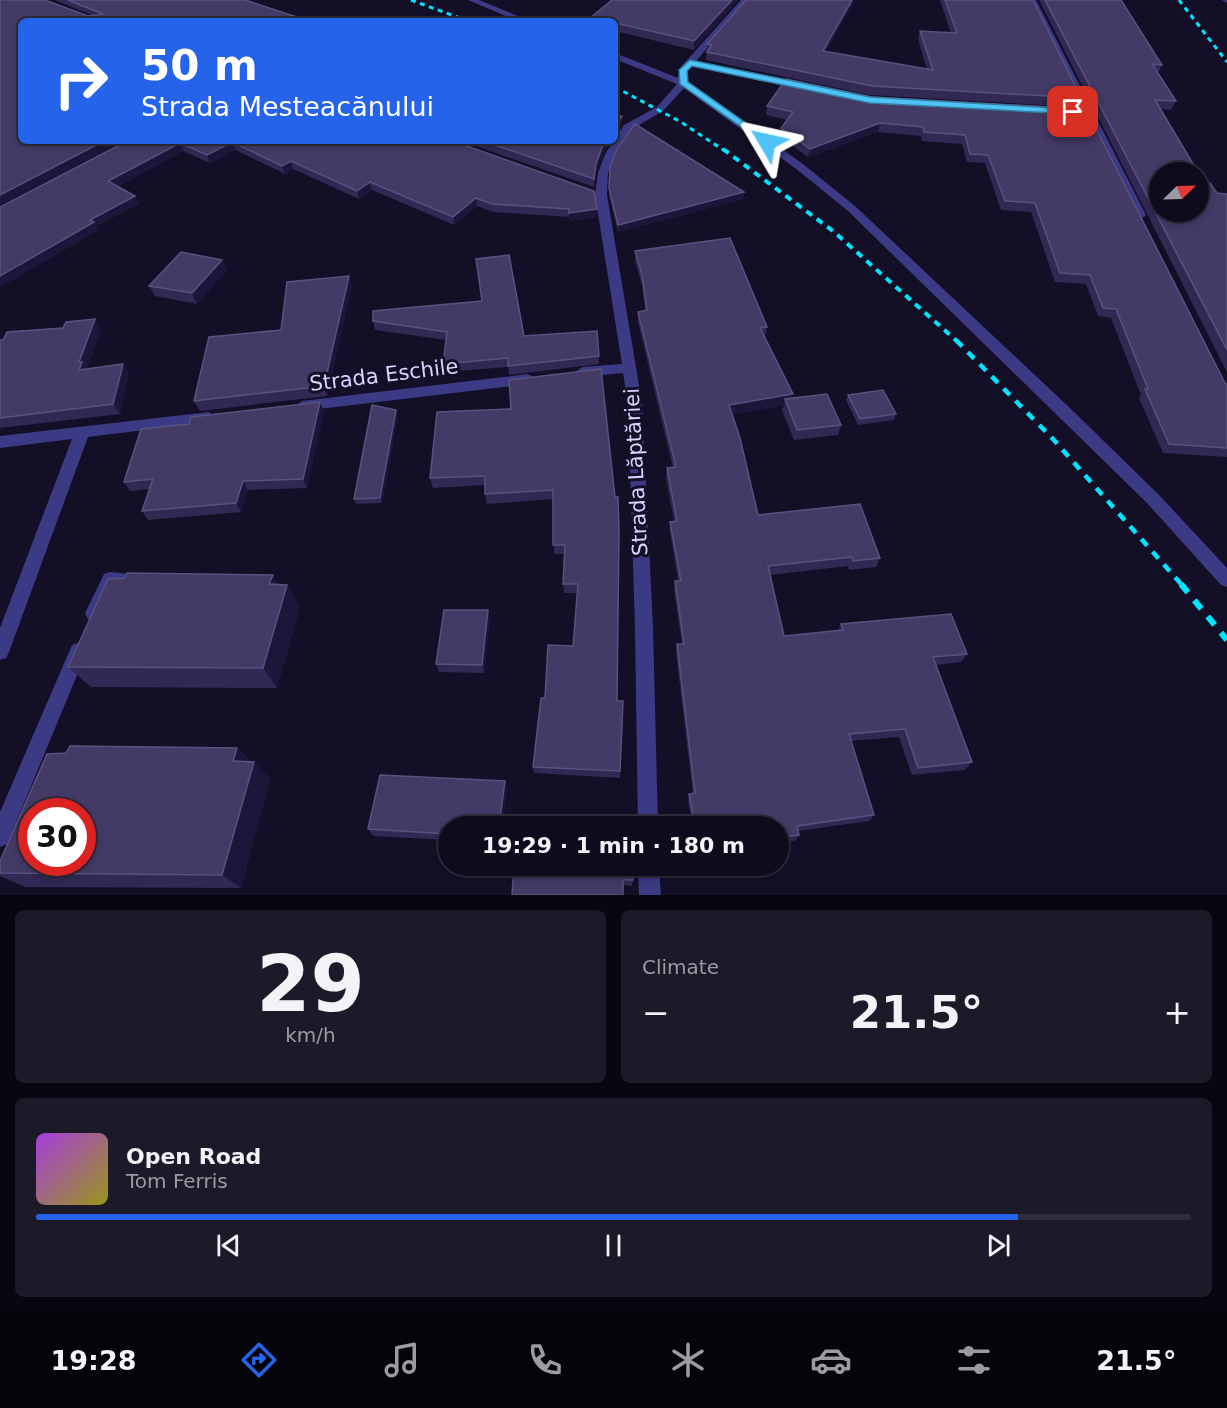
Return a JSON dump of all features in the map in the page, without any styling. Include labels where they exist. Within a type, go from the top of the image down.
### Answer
[{"type":"street","points":[[472,0],[518,18]]},
{"type":"street","points":[[683,83],[683,70],[745,0]]},
{"type":"street","points":[[1032,0],[1084,112],[1143,222]]},
{"type":"street","points":[[618,57],[683,83],[799,166],[851,208],[1066,412],[1153,499],[1227,580]]},
{"type":"street","points":[[690,63],[819,90]]},
{"type":"street","name":"Strada Lăptăriei","points":[[618,142],[628,127],[660,109],[683,83]]},
{"type":"street","name":"Strada Lăptăriei","points":[[617,144],[610,154],[597,194],[630,368],[634,403],[644,628],[648,816]]},
{"type":"street","points":[[570,374],[630,368]]},
{"type":"street","name":"Strada Eschile","points":[[282,408],[548,376]]},
{"type":"street","points":[[0,442],[223,415]]},
{"type":"street","points":[[0,652],[82,432]]},
{"type":"street","points":[[0,837],[106,584],[110,579],[144,578]]},
{"type":"street","points":[[649,876],[650,895]]},
{"type":"building","points":[[0,0],[45,0],[88,16],[103,14],[68,0],[245,0],[300,18],[18,18],[18,144],[98,144],[0,195]]},
{"type":"building","points":[[612,0],[732,0],[694,41],[618,24],[618,18],[590,18]]},
{"type":"building","points":[[746,0],[852,0],[823,51],[933,70],[920,31],[957,33],[945,0],[1033,0],[1081,98],[872,86],[707,52],[712,45],[707,44]]},
{"type":"building","points":[[1045,0],[1121,0],[1162,65],[1152,64],[1176,101],[1155,100],[1192,162],[1149,162],[1149,200]]},
{"type":"building","points":[[786,79],[872,97],[1086,109],[1227,384],[1227,448],[1169,444],[1145,389],[1148,389],[1116,309],[1103,308],[1090,275],[1060,273],[1035,203],[1005,201],[988,155],[970,154],[965,135],[924,132],[923,127],[880,123],[810,149],[781,128],[793,112],[767,106]]},
{"type":"building","points":[[635,124],[744,192],[618,225],[609,188],[610,167],[617,149]]},
{"type":"building","points":[[121,144],[178,144],[108,181],[135,196],[90,220],[94,222],[0,276],[0,207]]},
{"type":"building","points":[[182,144],[228,144],[207,155]]},
{"type":"building","points":[[236,144],[461,144],[594,191],[597,209],[569,213],[569,209],[492,204],[476,198],[453,217],[370,182],[357,191],[291,161],[282,166]]},
{"type":"building","points":[[492,144],[604,144],[596,164],[594,179]]},
{"type":"building","points":[[1209,183],[1217,193],[1227,194],[1227,350],[1160,222],[1209,222]]},
{"type":"building","points":[[730,238],[767,327],[760,328],[793,394],[729,405],[740,438],[758,515],[860,504],[880,558],[853,561],[852,557],[768,566],[784,636],[843,630],[841,624],[951,614],[967,654],[933,657],[972,762],[918,768],[905,729],[849,734],[874,815],[797,826],[799,835],[789,836],[789,816],[693,816],[689,794],[695,793],[677,644],[684,644],[675,581],[681,581],[670,522],[677,521],[667,468],[676,467],[638,312],[647,310],[642,275],[635,251]]},
{"type":"building","points":[[181,252],[222,260],[192,293],[149,286]]},
{"type":"building","points":[[509,255],[524,336],[597,331],[599,356],[508,366],[508,358],[443,364],[447,332],[373,321],[373,311],[482,301],[476,259]]},
{"type":"building","points":[[349,276],[324,386],[194,401],[209,337],[281,330],[287,282]]},
{"type":"building","points":[[95,319],[79,362],[82,362],[79,370],[123,364],[113,404],[0,418],[0,340],[3,340],[7,332],[63,328],[66,322]]},
{"type":"building","points":[[601,369],[615,497],[618,497],[617,701],[623,701],[620,771],[533,767],[541,698],[545,698],[548,645],[573,646],[578,584],[563,584],[565,545],[553,545],[553,490],[485,494],[485,476],[430,478],[437,412],[511,409],[509,380]]},
{"type":"building","points":[[883,390],[896,414],[860,419],[848,395]]},
{"type":"building","points":[[827,394],[841,425],[797,430],[785,399]]},
{"type":"building","points":[[320,402],[303,479],[243,481],[236,503],[142,511],[153,479],[124,482],[141,429],[189,424],[191,417]]},
{"type":"building","points":[[372,405],[396,410],[380,498],[354,499]]},
{"type":"building","points":[[127,573],[273,575],[269,584],[287,585],[263,668],[68,667],[108,579],[125,578]]},
{"type":"building","points":[[444,610],[488,610],[482,665],[436,664]]},
{"type":"building","points":[[70,746],[237,748],[233,761],[254,762],[222,875],[96,874],[96,798],[28,798],[47,754],[66,753]]},
{"type":"building","points":[[380,775],[505,781],[500,816],[438,816],[438,833],[368,829]]},
{"type":"building","points":[[18,820],[18,873],[0,873],[0,861]]},
{"type":"building","points":[[513,876],[633,876],[633,880],[623,880],[623,895],[512,895]]},
{"type":"railway","points":[[411,0],[460,18]]},
{"type":"railway","points":[[1179,0],[1227,62]]},
{"type":"railway","points":[[618,89],[681,122],[725,151]]},
{"type":"railway","points":[[723,149],[833,231],[958,342]]},
{"type":"railway","points":[[958,342],[1053,439],[1182,585]]},
{"type":"railway","points":[[1181,584],[1227,640]]},
{"type":"route","points":[[767,142],[683,83],[681,76],[683,70],[690,63],[870,100],[1073,112]]}]
